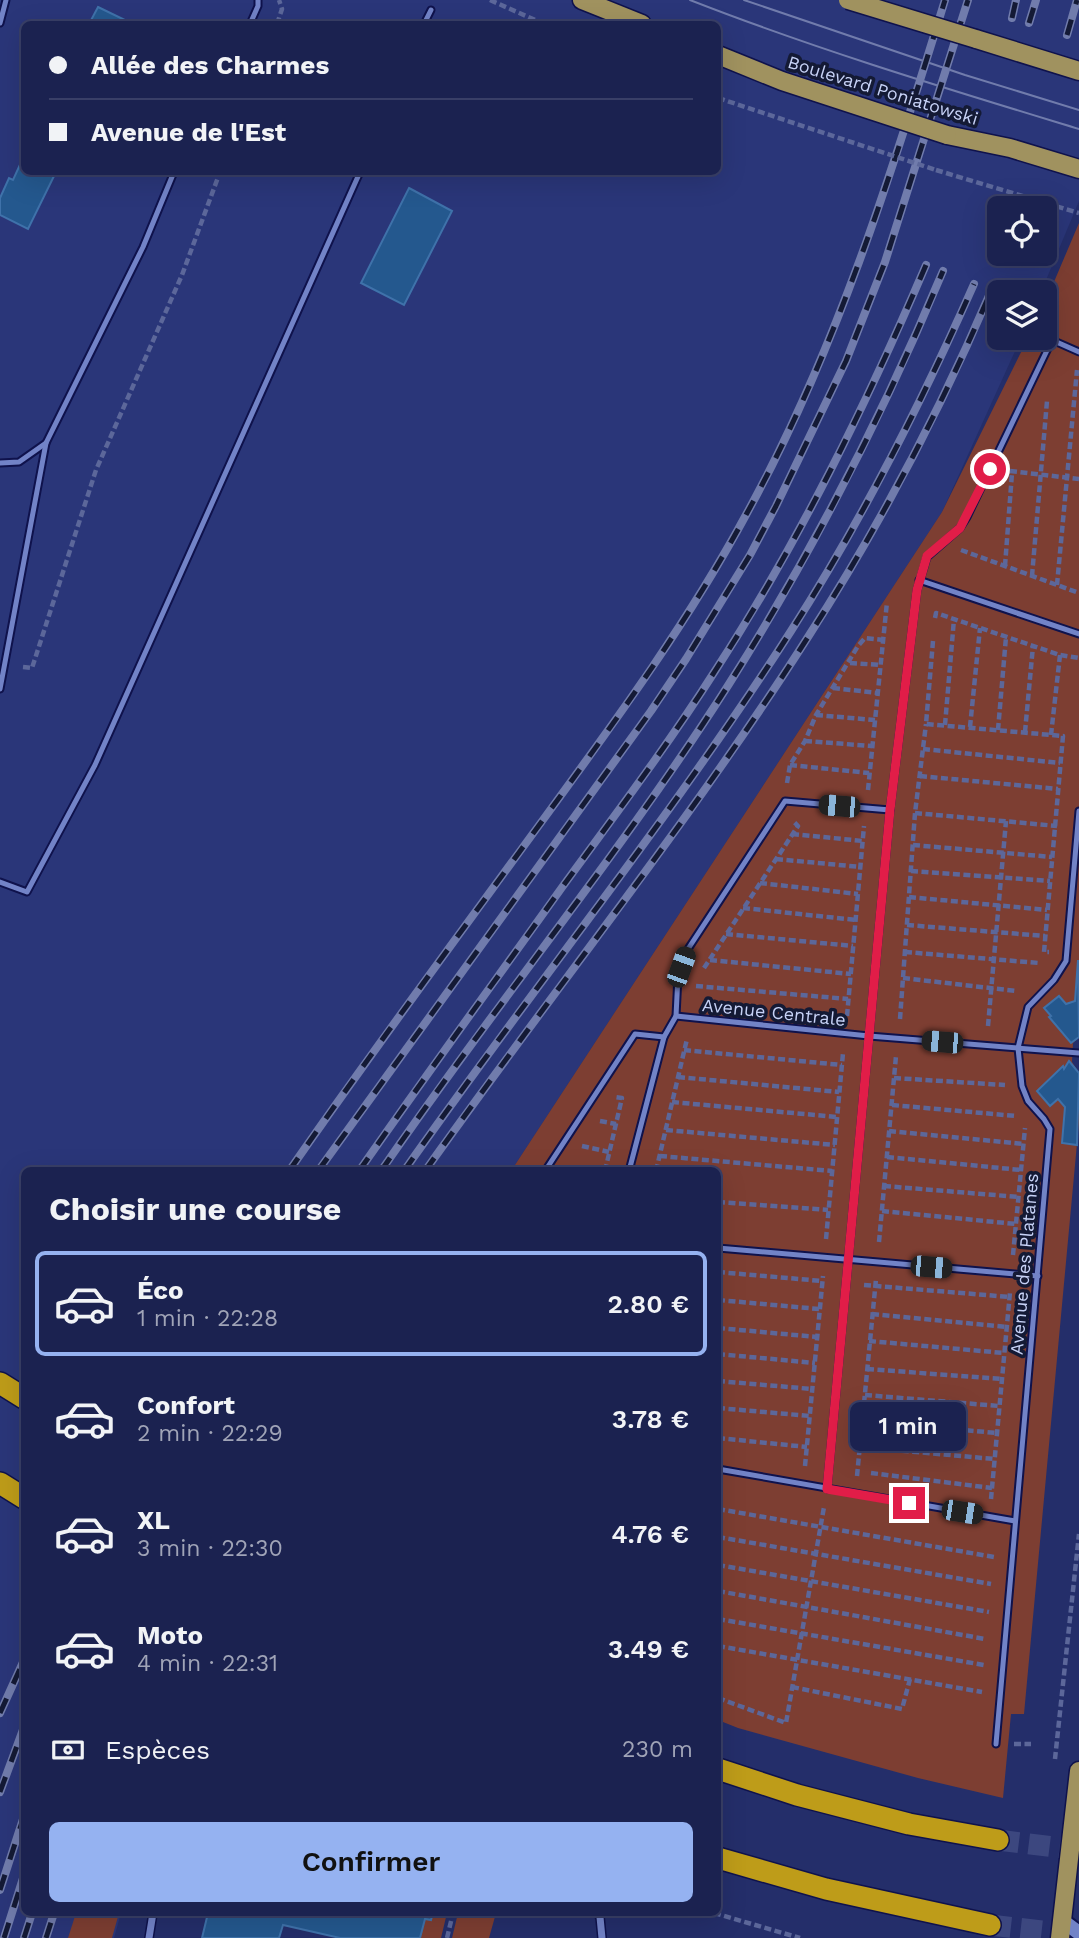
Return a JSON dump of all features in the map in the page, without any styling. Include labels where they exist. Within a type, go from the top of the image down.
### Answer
[{"type":"highway","points":[[0,1383],[21,1396]]},
{"type":"highway","points":[[0,1483],[21,1496]]},
{"type":"highway","points":[[721,1770],[797,1795],[909,1824],[998,1840]]},
{"type":"highway","points":[[721,1859],[826,1889],[990,1926]]},
{"type":"main road","points":[[848,0],[1079,71]]},
{"type":"main road","points":[[589,3],[634,21]]},
{"type":"main road","name":"Boulevard Poniatowski","points":[[721,56],[782,82],[947,135],[1010,148],[1079,169]]},
{"type":"main road","points":[[1061,1929],[1075,1833],[1079,1771]]},
{"type":"street","points":[[149,1938],[153,1916]]},
{"type":"street","points":[[598,1916],[602,1938]]},
{"type":"street","points":[[1061,1929],[1079,1933]]},
{"type":"lane","points":[[0,23],[6,0]]},
{"type":"lane","points":[[251,21],[258,0]]},
{"type":"lane","points":[[425,21],[430,10]]},
{"type":"lane","points":[[0,689],[46,443],[142,247],[173,175]]},
{"type":"lane","points":[[0,882],[27,892],[95,765],[359,175]]},
{"type":"lane","points":[[827,1489],[890,810],[919,580],[927,556],[960,528],[1052,340],[1079,352]]},
{"type":"lane","points":[[0,463],[19,462],[46,443]]},
{"type":"lane","points":[[919,580],[1079,634]]},
{"type":"lane","points":[[630,1167],[664,1037],[676,1016],[678,976],[688,949],[785,801],[890,810]]},
{"type":"lane","name":"Avenue des Platanes","points":[[996,1744],[1050,1129],[1028,1101],[1022,1086],[1018,1048],[1028,1007],[1054,980],[1066,961],[1079,811]]},
{"type":"lane","name":"Avenue Centrale","points":[[676,1016],[869,1036],[1079,1053]]},
{"type":"lane","points":[[548,1167],[635,1034],[664,1037]]},
{"type":"lane","points":[[721,1248],[1038,1276]]},
{"type":"lane","points":[[721,1470],[1015,1521]]},
{"type":"path","points":[[278,21],[282,9],[279,0]]},
{"type":"path","points":[[490,0],[537,21]]},
{"type":"path","points":[[721,98],[936,170],[1079,213]]},
{"type":"path","points":[[15,666],[32,668],[96,470],[182,275],[219,175]]},
{"type":"path","points":[[1057,585],[1079,352]]},
{"type":"path","points":[[1032,576],[1048,388]]},
{"type":"path","points":[[990,469],[1079,479]]},
{"type":"path","points":[[1005,566],[1012,472]]},
{"type":"path","points":[[942,543],[1079,593]]},
{"type":"path","points":[[935,627],[936,613],[1060,655],[1079,658]]},
{"type":"path","points":[[945,725],[954,619]]},
{"type":"path","points":[[970,727],[980,628]]},
{"type":"path","points":[[998,730],[1006,637]]},
{"type":"path","points":[[785,801],[790,765],[805,741],[816,715],[865,638],[883,640]]},
{"type":"path","points":[[855,1494],[898,1038],[915,813],[933,641]]},
{"type":"path","points":[[1024,732],[1033,646]]},
{"type":"path","points":[[1051,735],[1060,655]]},
{"type":"path","points":[[850,663],[881,666]]},
{"type":"path","points":[[833,688],[878,693]]},
{"type":"path","points":[[816,715],[875,720]]},
{"type":"path","points":[[926,724],[1063,736],[1044,952],[1067,954]]},
{"type":"path","points":[[805,741],[872,746]]},
{"type":"path","points":[[923,749],[1060,762]]},
{"type":"path","points":[[790,765],[869,773]]},
{"type":"path","points":[[920,776],[1058,789]]},
{"type":"path","points":[[890,810],[1077,828]]},
{"type":"path","points":[[986,1046],[1006,821]]},
{"type":"path","points":[[792,834],[863,841]]},
{"type":"path","points":[[913,845],[1052,857]]},
{"type":"path","points":[[776,859],[861,867]]},
{"type":"path","points":[[911,871],[1050,881]]},
{"type":"path","points":[[760,883],[858,894]]},
{"type":"path","points":[[909,897],[1047,910]]},
{"type":"path","points":[[743,908],[856,920]]},
{"type":"path","points":[[907,925],[1045,936]]},
{"type":"path","points":[[726,934],[853,946]]},
{"type":"path","points":[[905,952],[1039,962]]},
{"type":"path","points":[[710,960],[850,974]]},
{"type":"path","points":[[903,978],[1041,993]]},
{"type":"path","points":[[678,984],[848,999]]},
{"type":"path","points":[[657,1167],[693,1018]]},
{"type":"path","points":[[684,1050],[842,1066]]},
{"type":"path","points":[[678,1077],[839,1092]]},
{"type":"path","points":[[894,1078],[1022,1086]]},
{"type":"path","points":[[597,1093],[622,1098],[606,1167]]},
{"type":"path","points":[[672,1102],[837,1117]]},
{"type":"path","points":[[891,1105],[1027,1117],[989,1517]]},
{"type":"path","points":[[666,1130],[835,1145]]},
{"type":"path","points":[[889,1131],[1024,1144]]},
{"type":"path","points":[[660,1156],[832,1171]]},
{"type":"path","points":[[887,1157],[1021,1170]]},
{"type":"path","points":[[884,1186],[1019,1197]]},
{"type":"path","points":[[721,1202],[829,1210]]},
{"type":"path","points":[[882,1211],[1016,1224]]},
{"type":"path","points":[[721,1272],[822,1281]]},
{"type":"path","points":[[847,1284],[1010,1297]]},
{"type":"path","points":[[721,1300],[819,1309]]},
{"type":"path","points":[[872,1314],[1007,1327]]},
{"type":"path","points":[[721,1328],[817,1337]]},
{"type":"path","points":[[869,1341],[1004,1353]]},
{"type":"path","points":[[721,1354],[815,1363]]},
{"type":"path","points":[[867,1369],[1002,1379]]},
{"type":"path","points":[[721,1381],[812,1389]]},
{"type":"path","points":[[865,1395],[999,1406]]},
{"type":"path","points":[[721,1408],[810,1416]]},
{"type":"path","points":[[862,1421],[997,1433]]},
{"type":"path","points":[[721,1438],[807,1447]]},
{"type":"path","points":[[860,1447],[995,1459]]},
{"type":"path","points":[[858,1471],[992,1488]]},
{"type":"path","points":[[721,1699],[786,1723],[827,1489]]},
{"type":"path","points":[[721,1510],[1012,1560]]},
{"type":"path","points":[[1053,1771],[1079,1534]]},
{"type":"path","points":[[721,1538],[1009,1587]]},
{"type":"path","points":[[721,1566],[1007,1616]]},
{"type":"path","points":[[721,1592],[1004,1642]]},
{"type":"path","points":[[721,1620],[1002,1668]]},
{"type":"path","points":[[721,1647],[1000,1695]]},
{"type":"path","points":[[792,1687],[902,1710],[911,1679]]},
{"type":"path","points":[[721,1915],[800,1938]]},
{"type":"path","points":[[447,1938],[452,1916]]},
{"type":"shaded area","points":[[0,0],[1079,0],[1079,201],[1057,254],[1057,196],[987,196],[987,266],[1052,266],[1046,280],[987,280],[987,350],[1016,350],[942,512],[514,1167],[21,1167],[21,1916],[120,1916],[114,1938],[0,1938]]},
{"type":"shaded area","points":[[1079,223],[1079,1037],[1073,1043],[1072,1062],[1079,1073],[1079,1122],[1024,1714],[1011,1714],[1003,1798],[918,1778],[721,1721],[721,1167],[514,1167],[942,512],[1022,350],[1057,350],[1057,280],[1055,280]]},
{"type":"shaded area","points":[[75,1916],[118,1916],[112,1938],[68,1938]]},
{"type":"shaded area","points":[[432,1916],[446,1916],[441,1938],[420,1938],[425,1919],[431,1920]]},
{"type":"shaded area","points":[[457,1916],[495,1916],[489,1938],[452,1938]]},
{"type":"building","points":[[98,7],[127,21],[91,21]]},
{"type":"building","points":[[21,163],[21,175],[55,175],[28,229],[0,215],[0,198],[9,178],[13,180]]},
{"type":"building","points":[[409,188],[452,211],[404,305],[361,283]]},
{"type":"building","points":[[1078,960],[1079,1037],[1071,1043],[1044,1008],[1059,996],[1066,1004],[1075,1001]]},
{"type":"building","points":[[1069,1061],[1079,1073],[1077,1145],[1062,1143],[1065,1107],[1058,1099],[1050,1106],[1037,1091],[1063,1066],[1064,1069]]},
{"type":"building","points":[[207,1916],[432,1916],[431,1920],[425,1919],[420,1938],[340,1938],[283,1925],[279,1938],[202,1938]]},
{"type":"tunnel","points":[[998,1840],[1079,1850]]},
{"type":"tunnel","points":[[990,1925],[1078,1935]]},
{"type":"tram line","points":[[690,0],[835,52],[1079,129]]},
{"type":"tram line","points":[[744,0],[965,75],[1079,110]]},
{"type":"railway","points":[[292,1167],[627,703],[678,629],[747,513],[779,452],[835,326],[904,132],[945,0]]},
{"type":"railway","points":[[321,1167],[651,711],[750,555],[846,361],[885,262],[968,0]]},
{"type":"railway","points":[[1012,18],[1016,0]]},
{"type":"railway","points":[[1029,23],[1036,0]]},
{"type":"railway","points":[[1067,35],[1077,0]]},
{"type":"railway","points":[[362,1167],[660,753],[746,622],[830,472],[926,265]]},
{"type":"railway","points":[[384,1167],[645,808],[729,684],[790,583],[845,482],[896,378],[943,271]]},
{"type":"railway","points":[[407,1167],[698,769],[791,631],[842,547],[889,461],[974,284]]},
{"type":"railway","points":[[428,1167],[668,840],[763,706],[808,637],[907,468],[987,300]]},
{"type":"railway","points":[[0,1713],[21,1667]]},
{"type":"railway","points":[[0,1792],[21,1735]]},
{"type":"railway","points":[[0,1890],[21,1825]]},
{"type":"railway","points":[[4,1938],[21,1884]]},
{"type":"railway","points":[[24,1938],[31,1916]]},
{"type":"railway","points":[[46,1938],[53,1916]]},
{"type":"route","points":[[909,1503],[827,1489],[890,810],[917,590],[927,556],[960,528],[990,469]]}]
